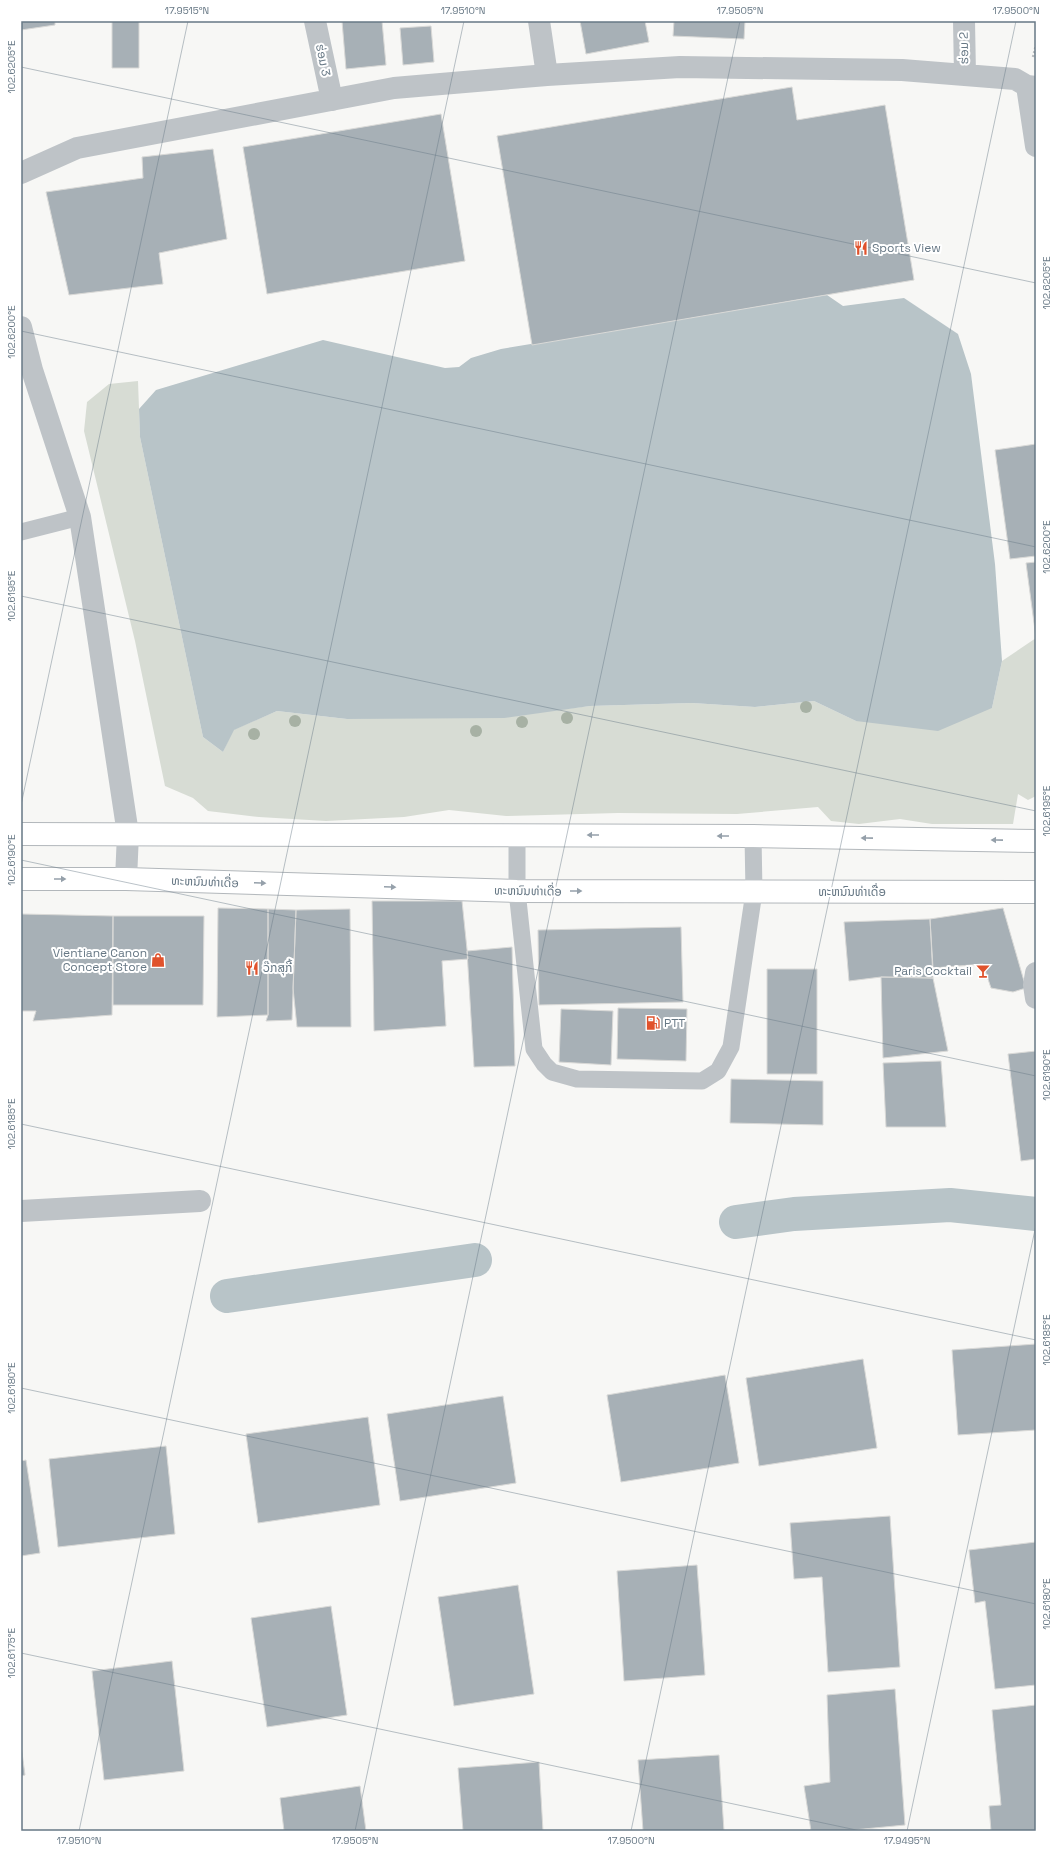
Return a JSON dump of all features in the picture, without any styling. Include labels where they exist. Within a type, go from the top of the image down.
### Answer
[{"type":"main road","points":[[21,834],[753,836],[1036,841]]},
{"type":"main road","name":"ທະຫນົນທ່າເດື່ອ","points":[[21,879],[126,879],[517,891],[1036,892]]},
{"type":"street","name":"ຮ່ອມ 3","points":[[315,21],[332,100]]},
{"type":"street","points":[[539,21],[547,75]]},
{"type":"street","name":"ຮ່ອມ 2","points":[[964,21],[965,75]]},
{"type":"street","points":[[21,173],[77,148],[394,88],[547,75],[680,66],[902,70],[1015,79],[1031,87],[1036,146]]},
{"type":"street","points":[[21,327],[32,370],[80,517],[128,834],[126,879]]},
{"type":"street","points":[[1036,972],[1034,985],[1036,998]]},
{"type":"street","points":[[21,1212],[200,1201]]},
{"type":"lane","points":[[21,532],[80,517]]},
{"type":"lane","points":[[517,835],[517,891],[534,1049],[544,1064],[552,1072],[577,1079],[702,1081],[718,1071],[731,1047],[754,892],[753,836]]},
{"type":"shaded area","points":[[827,295],[843,306],[904,298],[958,334],[971,374],[995,564],[1002,661],[992,708],[938,731],[856,721],[814,701],[755,707],[692,703],[590,706],[504,718],[347,719],[277,711],[234,730],[223,752],[203,737],[140,437],[139,409],[156,390],[323,340],[445,368],[459,367],[471,358],[501,349]]},
{"type":"shaded area","points":[[138,381],[140,437],[203,737],[223,752],[233,730],[277,711],[347,719],[556,710],[590,706],[692,703],[755,707],[814,701],[856,721],[992,708],[1002,661],[1036,638],[1036,796],[1028,800],[1018,794],[1013,824],[932,824],[900,819],[859,824],[831,821],[818,807],[737,814],[618,813],[506,816],[449,810],[404,817],[326,821],[259,817],[208,811],[193,798],[165,786],[135,641],[84,431],[87,402],[109,384]]},
{"type":"building","points":[[21,21],[55,21],[55,25],[21,30]]},
{"type":"building","points":[[112,21],[139,21],[139,68],[112,68]]},
{"type":"building","points":[[342,21],[382,21],[386,65],[346,69]]},
{"type":"building","points":[[580,21],[645,21],[649,42],[586,54]]},
{"type":"building","points":[[674,21],[745,21],[744,39],[673,36]]},
{"type":"building","points":[[431,26],[434,62],[403,65],[400,28]]},
{"type":"building","points":[[792,87],[797,120],[885,105],[914,280],[532,345],[497,136]]},
{"type":"building","points":[[441,114],[465,261],[267,294],[243,147]]},
{"type":"building","points":[[213,149],[227,239],[159,253],[163,284],[69,295],[46,192],[143,178],[142,157]]},
{"type":"building","points":[[1036,444],[1036,556],[1010,559],[995,450]]},
{"type":"building","points":[[1036,562],[1036,638],[1026,563]]},
{"type":"building","points":[[372,901],[462,901],[468,959],[442,961],[446,1026],[374,1031]]},
{"type":"building","points":[[218,908],[268,909],[268,1015],[217,1017]]},
{"type":"building","points":[[1003,908],[1026,988],[1013,992],[991,988],[983,964],[933,968],[930,919]]},
{"type":"building","points":[[268,909],[296,910],[292,1020],[266,1021],[268,1015]]},
{"type":"building","points":[[350,909],[351,1027],[297,1027],[293,988],[296,910]]},
{"type":"building","points":[[21,914],[113,916],[112,1015],[33,1021],[36,1011],[21,1011]]},
{"type":"building","name":"Vientiane Canon Concept Store","points":[[113,916],[204,916],[203,1005],[113,1005]]},
{"type":"building","points":[[930,919],[933,978],[881,977],[849,981],[844,922]]},
{"type":"building","points":[[681,927],[683,1002],[539,1005],[538,930]]},
{"type":"building","points":[[512,947],[515,1066],[474,1067],[467,951]]},
{"type":"building","points":[[767,969],[817,969],[817,1074],[767,1074]]},
{"type":"building","points":[[881,977],[933,978],[948,1051],[883,1058]]},
{"type":"building","points":[[618,1008],[687,1009],[686,1061],[617,1059]]},
{"type":"building","points":[[561,1009],[613,1011],[611,1065],[559,1062]]},
{"type":"building","points":[[1036,1051],[1036,1159],[1021,1161],[1008,1054]]},
{"type":"building","points":[[941,1061],[946,1127],[886,1127],[883,1063]]},
{"type":"building","points":[[731,1079],[823,1081],[823,1125],[730,1123]]},
{"type":"building","points":[[1036,1344],[1036,1430],[958,1435],[952,1350]]},
{"type":"building","points":[[863,1359],[877,1448],[759,1466],[746,1378]]},
{"type":"building","points":[[725,1375],[739,1463],[621,1482],[607,1395]]},
{"type":"building","points":[[503,1396],[516,1483],[400,1501],[387,1414]]},
{"type":"building","points":[[368,1417],[380,1505],[258,1523],[246,1434]]},
{"type":"building","points":[[166,1446],[175,1534],[58,1547],[49,1459]]},
{"type":"building","points":[[26,1460],[40,1553],[21,1556],[21,1461]]},
{"type":"building","points":[[890,1516],[900,1667],[828,1672],[822,1577],[794,1579],[790,1523]]},
{"type":"building","points":[[1036,1542],[1036,1685],[995,1689],[985,1601],[975,1603],[969,1550]]},
{"type":"building","points":[[697,1565],[705,1675],[624,1681],[617,1571]]},
{"type":"building","points":[[518,1585],[534,1694],[454,1706],[438,1597]]},
{"type":"building","points":[[331,1606],[347,1715],[267,1727],[251,1618]]},
{"type":"building","points":[[172,1661],[184,1771],[104,1780],[92,1671]]},
{"type":"building","points":[[895,1689],[905,1825],[843,1831],[811,1831],[804,1786],[830,1782],[827,1695]]},
{"type":"building","points":[[1036,1705],[1036,1831],[991,1831],[989,1806],[1001,1805],[992,1710]]},
{"type":"building","points":[[21,1745],[25,1775],[21,1776]]},
{"type":"building","points":[[719,1755],[724,1831],[643,1831],[638,1760]]},
{"type":"building","points":[[539,1762],[543,1831],[463,1831],[458,1768]]},
{"type":"building","points":[[360,1786],[366,1831],[284,1831],[280,1798]]},
{"type":"waterway","points":[[736,1222],[794,1214],[950,1205],[1036,1214]]},
{"type":"waterway","points":[[227,1296],[475,1260]]},
{"type":"place","name":"Sports View","points":[[861,248]]},
{"type":"place","name":"Vientiane Canon Concept Store","points":[[158,960]]},
{"type":"place","name":"ວ໊ກສຸກີ້","points":[[252,968]]},
{"type":"place","name":"Paris Cocktail","points":[[983,971]]},
{"type":"place","name":"PTT","points":[[653,1023]]}]
